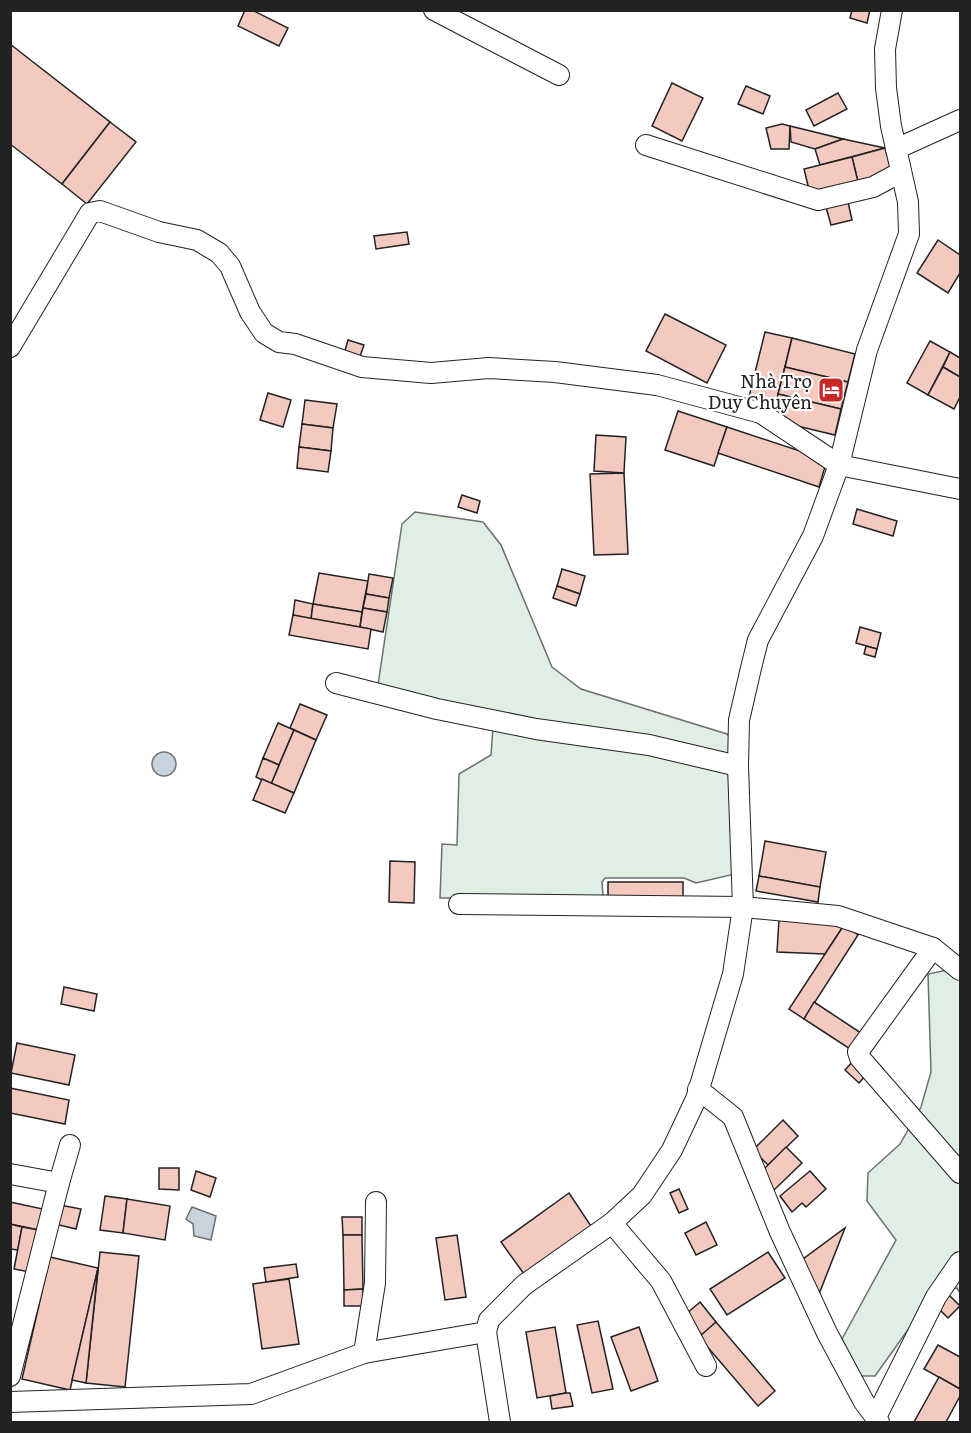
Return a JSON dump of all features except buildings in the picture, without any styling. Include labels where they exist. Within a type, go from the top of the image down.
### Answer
[{"type":"street","points":[[434,10],[559,75]]},
{"type":"street","points":[[500,1422],[486,1332],[489,1320],[524,1285],[612,1223],[642,1195],[672,1150],[698,1089],[733,974],[743,907],[738,766],[739,720],[758,640],[813,536],[839,465],[867,350],[909,234],[908,202],[886,88],[885,49],[892,10]]},
{"type":"street","points":[[896,149],[960,120]]},
{"type":"street","points":[[646,145],[818,200],[873,187],[901,172]]},
{"type":"street","points":[[10,347],[90,213],[100,211],[159,232],[197,240],[219,253],[230,266],[250,312],[264,333],[279,342],[295,344],[362,367],[431,373],[489,368],[555,372],[657,385],[761,414],[839,465],[960,489]]},
{"type":"street","points":[[336,683],[437,709],[536,729],[649,745],[738,766]]},
{"type":"street","points":[[459,904],[743,907],[838,916],[933,948],[960,970]]},
{"type":"street","points":[[933,948],[858,1052],[860,1059],[960,1173]]},
{"type":"street","points":[[698,1089],[732,1117],[780,1232],[827,1333],[877,1420]]},
{"type":"street","points":[[10,1376],[70,1145]]},
{"type":"street","points":[[10,1173],[59,1183]]},
{"type":"street","points":[[364,1353],[375,1283],[376,1202]]},
{"type":"street","points":[[612,1223],[662,1281],[706,1366]]},
{"type":"street","points":[[877,1420],[936,1297],[960,1262]]},
{"type":"street","points":[[10,1402],[251,1394],[364,1353],[486,1332]]},
{"type":"green space","points":[[415,512],[483,522],[501,545],[552,667],[581,689],[727,734],[734,743],[735,874],[696,883],[684,878],[605,878],[602,882],[603,895],[600,898],[440,898],[442,844],[457,845],[459,774],[491,755],[494,713],[378,685],[402,524]]},
{"type":"green space","points":[[947,970],[960,979],[960,1293],[957,1288],[937,1289],[875,1376],[861,1376],[842,1339],[896,1240],[867,1201],[868,1173],[900,1144],[921,1107],[931,1072],[928,974]]},
{"type":"shaded area","points":[[159,752],[169,752],[176,759],[176,769],[169,776],[159,776],[152,769],[152,759]]},
{"type":"shaded area","points":[[192,1207],[216,1216],[211,1240],[194,1236],[193,1224],[186,1219]]},
{"type":"place","name":"Nhà Trọ Duy Chuyên","points":[[831,390]]}]
